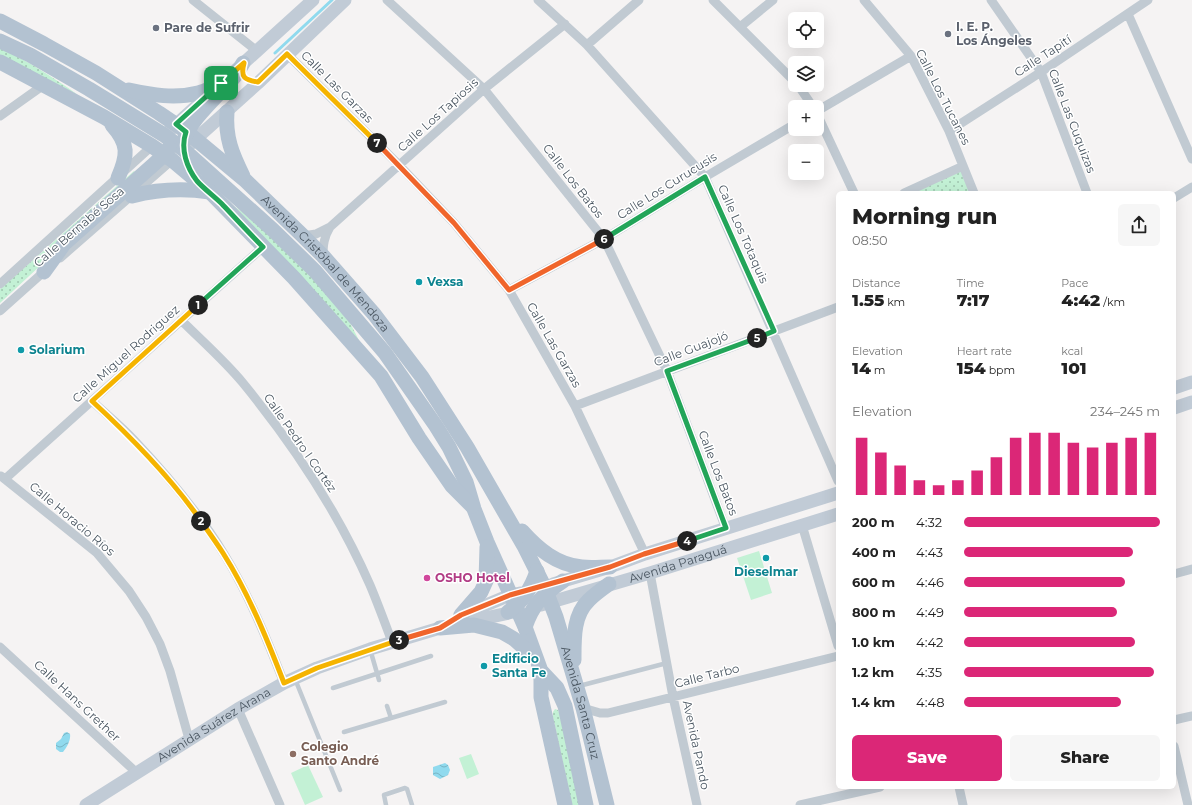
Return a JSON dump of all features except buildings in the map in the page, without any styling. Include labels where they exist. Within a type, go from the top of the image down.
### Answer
[{"type":"main road","points":[[44,272],[64,244],[163,154],[176,131],[221,83],[313,0]]},
{"type":"main road","points":[[176,131],[227,112],[346,0]]},
{"type":"main road","name":"Avenida Cristóbal de Mendoza","points":[[0,21],[96,73],[119,88],[246,181],[323,256],[374,314],[422,377],[505,510],[537,571],[547,594]]},
{"type":"main road","name":"Avenida Cristóbal de Mendoza","points":[[0,41],[30,55],[89,88],[176,131]]},
{"type":"main road","name":"Avenida Cristóbal de Mendoza","points":[[0,62],[45,84],[104,117],[163,154],[210,192],[294,278],[381,376],[419,438],[452,486],[474,509]]},
{"type":"main road","points":[[176,131],[197,118],[236,75],[244,63]]},
{"type":"main road","points":[[244,63],[242,73],[243,76],[246,80],[258,82]]},
{"type":"main road","points":[[119,88],[152,95],[182,96],[199,93],[221,83]]},
{"type":"main road","points":[[227,112],[226,125],[230,148],[246,181]]},
{"type":"main road","points":[[104,117],[118,131],[124,140],[126,149],[124,162],[118,178]]},
{"type":"main road","points":[[176,131],[185,137],[184,150],[187,162],[197,181]]},
{"type":"main road","points":[[163,154],[184,150]]},
{"type":"main road","name":"Avenida Cristóbal de Mendoza","points":[[184,150],[273,230],[320,276],[385,353],[449,447],[466,482],[474,509],[512,606]]},
{"type":"main road","points":[[132,196],[162,190],[194,190],[210,192]]},
{"type":"main road","points":[[360,322],[381,376]]},
{"type":"main road","points":[[1176,387],[1192,382]]},
{"type":"main road","points":[[1176,407],[1192,402]]},
{"type":"main road","name":"Avenida Paraguá","points":[[562,581],[610,567],[644,554],[836,494]]},
{"type":"main road","points":[[505,510],[531,541],[548,555],[562,562],[581,567],[610,567]]},
{"type":"main road","name":"Avenida Paraguá","points":[[529,590],[547,594],[609,584],[650,573],[836,515]]},
{"type":"main road","points":[[461,615],[481,592],[486,581],[487,542]]},
{"type":"main road","points":[[512,606],[529,590],[537,571]]},
{"type":"main road","points":[[525,627],[530,612],[534,607],[562,581]]},
{"type":"main road","points":[[576,684],[574,637],[578,616],[588,601],[609,584]]},
{"type":"main road","name":"Avenida Santa Cruz","points":[[547,594],[583,708],[607,805]]},
{"type":"main road","points":[[512,606],[534,607]]},
{"type":"main road","name":"Avenida Suárez Arana","points":[[440,628],[461,615],[512,606]]},
{"type":"main road","name":"Avenida Suárez Arana","points":[[86,805],[238,709],[317,668],[392,642],[512,606]]},
{"type":"main road","name":"Avenida Santa Cruz","points":[[512,606],[525,627],[538,664],[541,697],[565,805]]},
{"type":"main road","points":[[440,628],[474,625],[502,632],[514,639],[538,664]]},
{"type":"main road","name":"Avenida Santa Cruz","points":[[538,664],[557,688],[565,706],[586,805]]},
{"type":"street","points":[[193,0],[257,51]]},
{"type":"street","name":"Calle Los Batos","points":[[387,0],[484,89],[604,239],[667,371],[726,528]]},
{"type":"street","name":"Calle Los Totaquis","points":[[538,0],[566,24],[587,45],[705,177],[774,331],[836,475]]},
{"type":"street","points":[[587,45],[639,0]]},
{"type":"street","points":[[713,0],[788,75]]},
{"type":"street","points":[[740,27],[773,0]]},
{"type":"street","name":"Calle Las Cuquizas","points":[[991,0],[1041,72],[1086,191]]},
{"type":"street","name":"Calle Tapití","points":[[949,131],[1041,72],[1148,0]]},
{"type":"street","name":"Calle Los Tucanes","points":[[867,1],[911,56],[949,131],[973,191]]},
{"type":"street","points":[[1128,14],[1192,159]]},
{"type":"street","name":"Calle Los Tapiosis","points":[[303,236],[316,234],[330,227],[484,89],[566,24]]},
{"type":"street","name":"Calle Las Garzas","points":[[287,54],[399,165],[454,223],[509,290],[575,406],[644,554]]},
{"type":"street","points":[[824,109],[911,56]]},
{"type":"street","points":[[0,116],[45,84]]},
{"type":"street","name":"Calle Los Curucusis","points":[[509,290],[604,239],[788,128]]},
{"type":"street","points":[[824,128],[853,191]]},
{"type":"street","name":"Calle Bernabé Sosa","points":[[0,284],[118,178],[163,154]]},
{"type":"street","name":"Calle Bernabé Sosa","points":[[0,311],[132,196],[163,154]]},
{"type":"street","points":[[908,191],[963,166]]},
{"type":"street","points":[[1176,197],[1192,188]]},
{"type":"street","name":"Calle Los Tapiosis","points":[[323,256],[325,235],[330,227]]},
{"type":"street","name":"Calle Miguel Rodriguez","points":[[2,477],[92,401],[263,247]]},
{"type":"street","name":"Calle Guajojó","points":[[575,406],[836,308]]},
{"type":"street","name":"Calle Pedro I Cortéz","points":[[181,320],[242,382],[311,475],[343,531],[367,578],[392,642]]},
{"type":"street","points":[[92,401],[134,440],[197,514],[224,554],[290,681]]},
{"type":"street","name":"Calle Horacio Ríos","points":[[2,477],[97,553],[129,590],[146,617],[160,644],[170,671],[190,739]]},
{"type":"street","points":[[802,526],[836,639]]},
{"type":"street","points":[[1176,573],[1192,569]]},
{"type":"street","name":"Avenida Pando","points":[[650,573],[666,663],[697,805]]},
{"type":"street","name":"Calle Hans Grether","points":[[0,647],[137,773]]},
{"type":"street","name":"Calle Tarbo","points":[[583,708],[600,713],[608,713],[836,656]]},
{"type":"street","points":[[238,709],[280,805]]},
{"type":"street","points":[[1176,720],[1192,716]]},
{"type":"street","points":[[1176,754],[1188,805]]},
{"type":"street","points":[[800,805],[864,789]]},
{"type":"street","points":[[959,789],[963,805]]},
{"type":"lane","points":[[370,649],[379,680]]},
{"type":"lane","points":[[333,688],[431,656]]},
{"type":"lane","points":[[576,684],[666,663]]},
{"type":"lane","points":[[290,681],[340,790]]},
{"type":"lane","points":[[344,732],[445,702]]},
{"type":"lane","points":[[387,706],[391,718]]},
{"type":"lane","points":[[386,805],[384,795],[405,788],[412,805]]},
{"type":"green space","points":[[0,48],[40,70],[78,95],[0,55]]},
{"type":"green space","points":[[134,171],[138,175],[0,303],[0,289]]},
{"type":"green space","points":[[961,171],[969,191],[916,191]]},
{"type":"green space","points":[[231,204],[264,227],[319,282],[349,321],[363,348]]},
{"type":"green space","points":[[759,551],[772,593],[751,600],[737,558]]},
{"type":"green space","points":[[555,709],[558,710],[560,715],[579,805],[572,805],[553,717],[553,712]]},
{"type":"green space","points":[[471,754],[479,774],[467,779],[459,758]]},
{"type":"green space","points":[[308,765],[323,797],[305,805],[291,773]]},
{"type":"water","points":[[67,732],[70,734],[69,741],[63,752],[60,752],[56,749],[56,743],[61,739],[64,733]]},
{"type":"water","points":[[445,763],[448,765],[450,770],[448,775],[440,779],[433,775],[433,767]]},
{"type":"waterway","points":[[275,53],[332,0]]},
{"type":"place","name":"Pare de Sufrir","points":[[156,28]]},
{"type":"place","name":"I. E. P. Los Ángeles","points":[[948,34]]},
{"type":"place","name":"Vexsa","points":[[419,282]]},
{"type":"place","name":"Solarium","points":[[21,350]]},
{"type":"place","name":"Dieselmar","points":[[766,558]]},
{"type":"place","name":"OSHO Hotel","points":[[427,578]]},
{"type":"place","name":"Edificio Santa Fe","points":[[484,666]]},
{"type":"place","name":"Colegio Santo André","points":[[293,754]]},
{"type":"route","points":[[287,54],[399,165],[454,223],[509,290],[604,239],[705,177],[774,331],[667,371],[726,528],[644,554],[610,567],[510,595],[461,615],[440,628],[370,649],[317,668],[284,683],[264,633],[246,594],[224,554],[197,514],[134,440],[92,401],[263,247],[210,192],[197,181],[187,162],[184,150],[186,132],[176,124],[221,83],[244,63],[242,69],[243,76],[246,80],[258,82],[287,54]]}]
